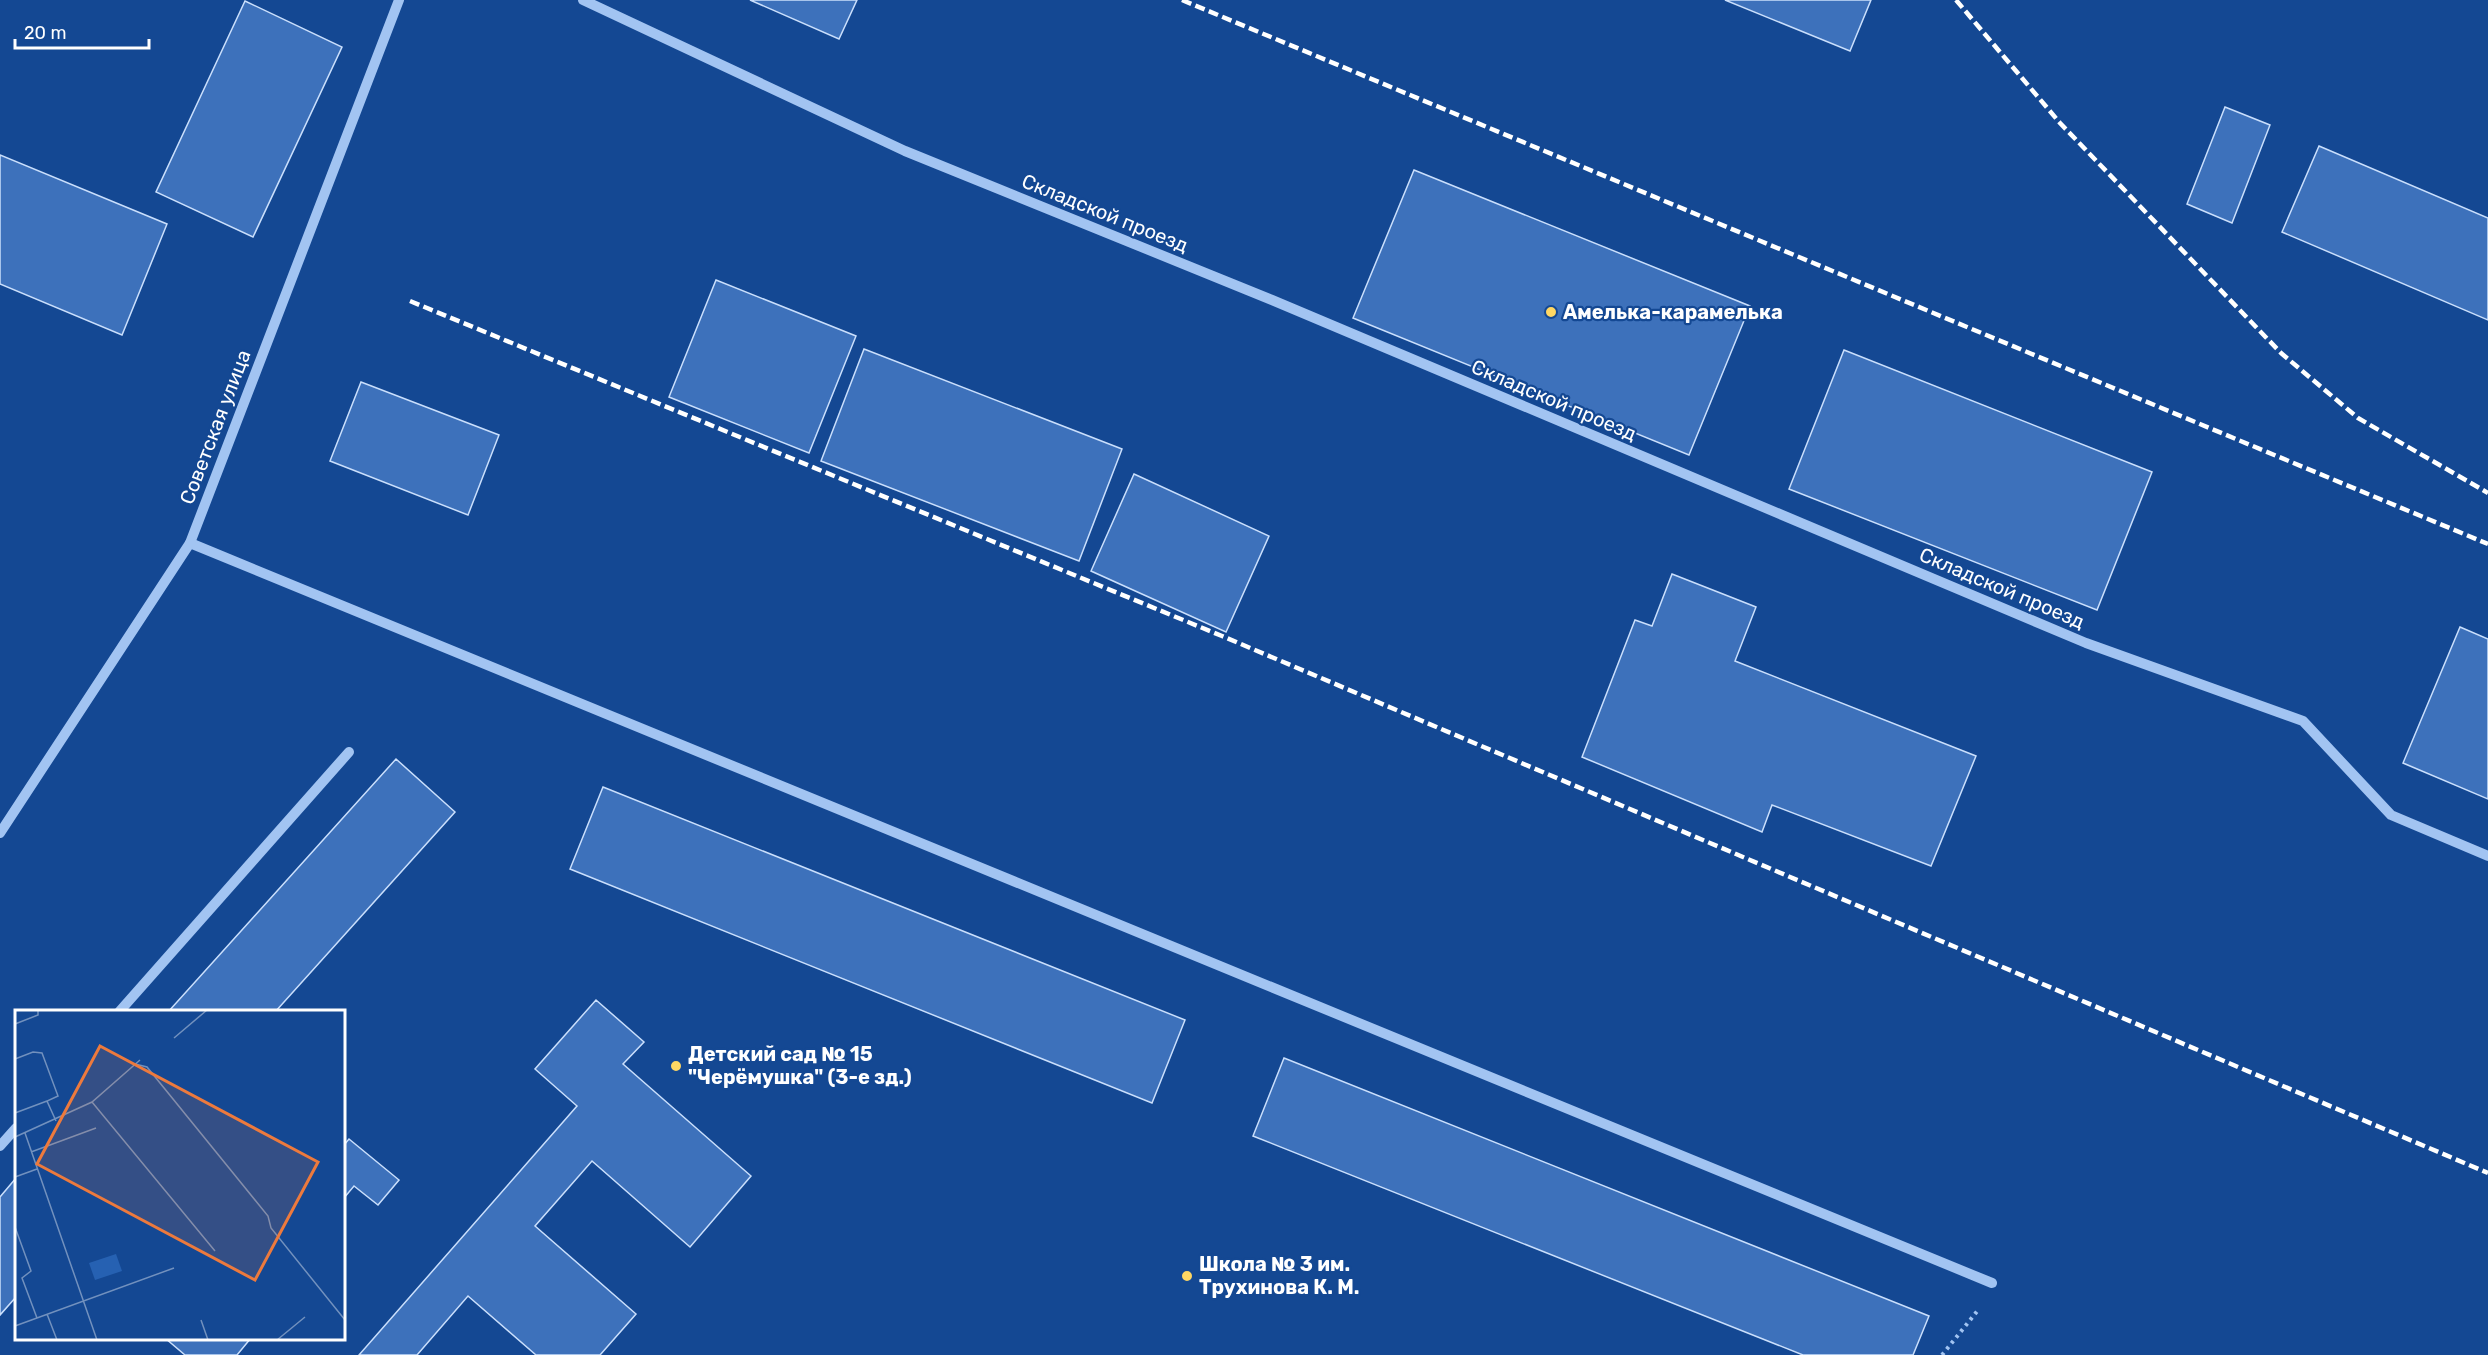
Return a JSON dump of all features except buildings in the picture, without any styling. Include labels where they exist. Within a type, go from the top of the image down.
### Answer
[{"type":"street","name":"Советская улица","points":[[0,833],[189,543],[399,0]]},
{"type":"street","name":"Складской проезд","points":[[584,0],[905,151],[1283,305],[2086,643],[2303,722],[2391,815],[2488,856]]},
{"type":"street","points":[[189,543],[1992,1283]]},
{"type":"street","points":[[120,1010],[350,752]]},
{"type":"street","points":[[0,1146],[15,1129]]},
{"type":"path","points":[[1942,1355],[1978,1312],[1992,1283]]},
{"type":"railway","points":[[1182,0],[2488,544]]},
{"type":"railway","points":[[1956,0],[2060,123],[2281,353],[2358,418],[2488,493]]},
{"type":"railway","points":[[410,301],[1222,636],[2488,1173]]},
{"type":"place","name":"Амелька-карамелька","points":[[1551,312]]},
{"type":"place","name":"Детский сад № 15 \"Черёмушка\" (3-е зд.)","points":[[676,1066]]},
{"type":"place","name":"Школа № 3 им. Трухинова К. М.","points":[[1187,1276]]}]
